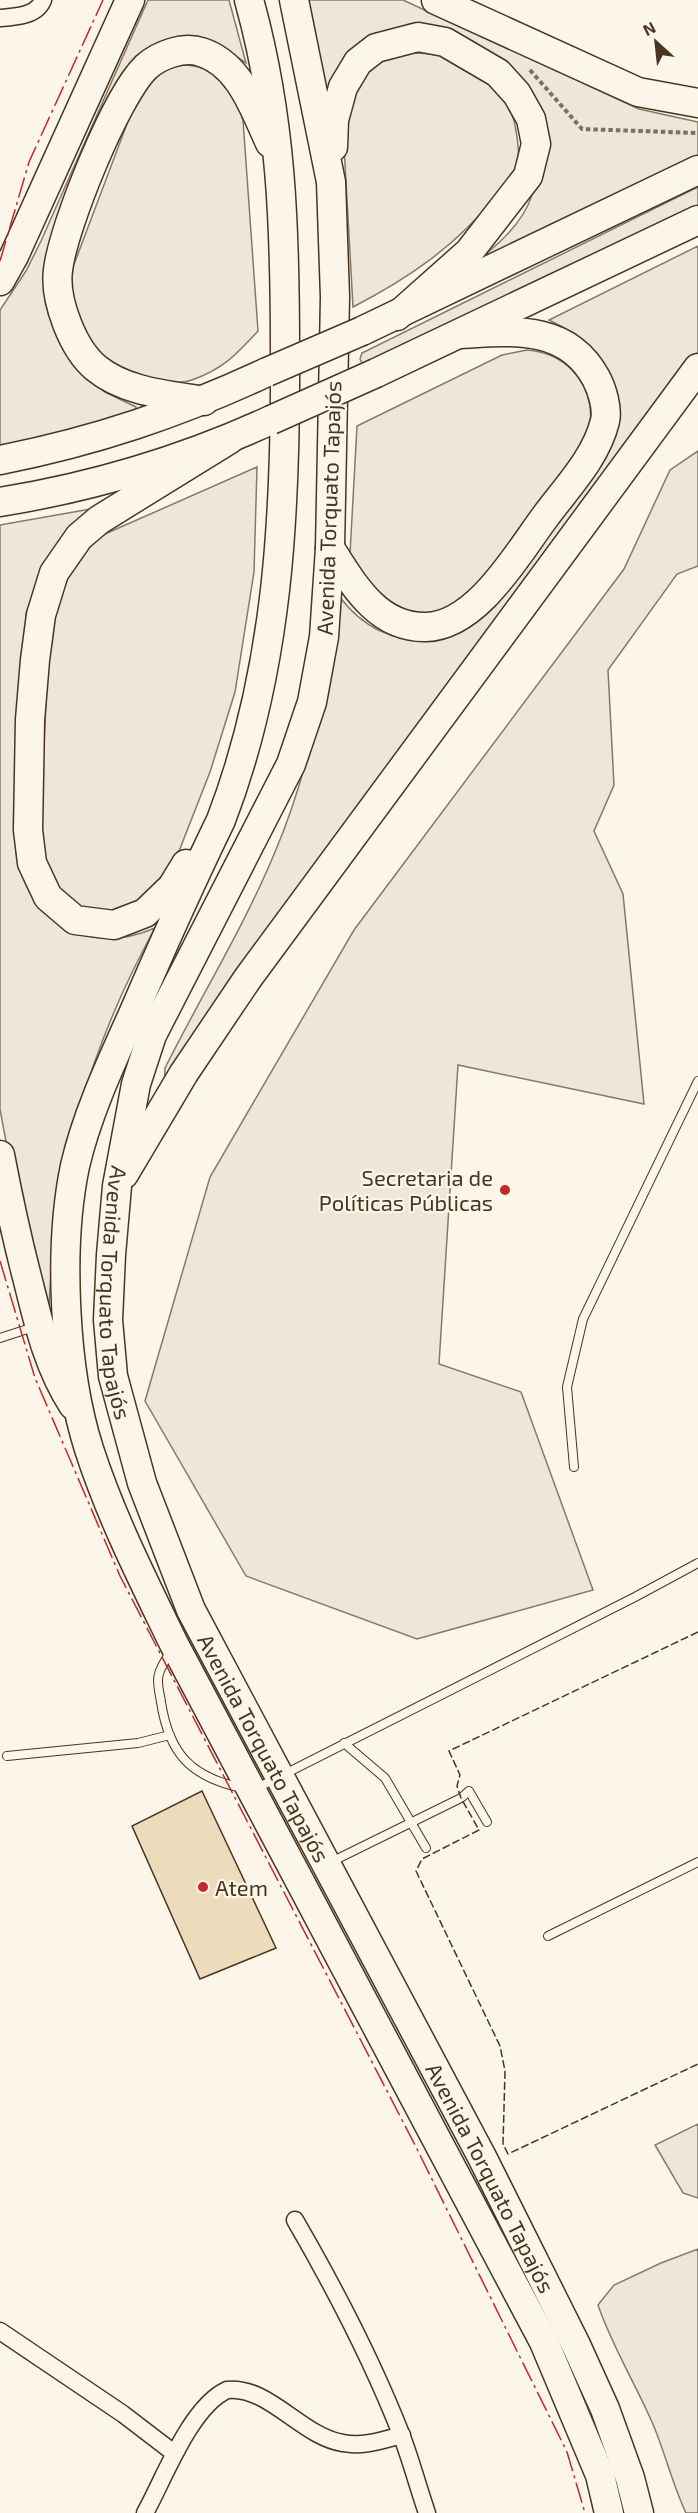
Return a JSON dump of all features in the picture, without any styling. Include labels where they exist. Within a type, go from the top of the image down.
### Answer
[{"type":"highway","points":[[0,281],[14,256],[130,0]]},
{"type":"highway","name":"Avenida Torquato Tapajós","points":[[249,0],[260,40],[274,111],[280,163],[285,255],[286,431],[276,596],[266,665],[237,777],[221,820],[101,1086],[75,1167],[65,1268],[66,1322],[80,1417],[88,1448],[116,1526],[174,1644],[544,2342],[600,2475],[609,2513]]},
{"type":"highway","name":"Avenida Torquato Tapajós","points":[[294,0],[331,182],[335,297],[330,548],[324,636],[312,702],[291,764],[152,1035],[136,1084],[117,1186],[108,1320],[113,1376],[142,1482],[191,1610],[482,2157],[576,2345],[605,2409],[630,2478],[639,2513]]},
{"type":"highway","points":[[436,0],[638,92],[698,103]]},
{"type":"highway","points":[[331,182],[334,120],[343,87],[358,62],[376,48],[418,36],[445,42],[498,74],[518,94],[531,119],[536,144],[528,176],[469,252],[397,316]]},
{"type":"highway","points":[[204,401],[150,392],[119,382],[95,368],[73,337],[61,307],[58,271],[67,236],[96,159],[123,98],[147,67],[172,52],[200,51],[226,65],[243,88],[280,163]]},
{"type":"highway","points":[[0,460],[62,448],[146,423],[204,401],[397,316],[698,170]]},
{"type":"highway","points":[[237,777],[172,887],[145,914],[114,925],[75,920],[48,897],[32,863],[28,819],[30,720],[35,660],[41,615],[54,573],[79,537],[99,520],[230,439],[460,334],[698,220]]},
{"type":"highway","points":[[330,548],[366,603],[397,622],[426,627],[450,622],[480,603],[593,453],[606,419],[602,389],[588,364],[558,340],[521,330],[460,334]]},
{"type":"highway","points":[[117,1186],[184,1073],[242,986],[698,368]]},
{"type":"highway","points":[[0,502],[96,480],[230,439]]},
{"type":"highway","points":[[0,1155],[6,1213],[39,1326],[56,1379],[80,1417]]},
{"type":"street","points":[[0,18],[30,14],[43,0]]},
{"type":"street","points":[[295,2220],[344,2307],[402,2435],[427,2513]]},
{"type":"street","points":[[0,2331],[123,2414],[174,2453]]},
{"type":"street","points":[[147,2512],[174,2453],[209,2402],[219,2394],[236,2389],[250,2392],[302,2425],[342,2443],[369,2443],[402,2435]]},
{"type":"lane","points":[[573,1467],[567,1387],[583,1319],[698,1081]]},
{"type":"lane","points":[[0,1338],[39,1326]]},
{"type":"lane","points":[[174,1644],[158,1676],[164,1720],[176,1751],[196,1771],[218,1783],[252,1790],[603,1614],[698,1563]]},
{"type":"lane","points":[[7,1756],[138,1743],[170,1735]]},
{"type":"lane","points":[[344,1743],[385,1778],[426,1848]]},
{"type":"lane","points":[[326,1865],[411,1824],[461,1798],[469,1791],[487,1822]]},
{"type":"lane","points":[[548,1936],[698,1862]]},
{"type":"path","points":[[524,63],[582,129],[698,133]]},
{"type":"shaded area","points":[[148,0],[229,0],[246,63],[223,47],[168,44],[51,257],[90,381],[105,392],[136,407],[133,416],[35,440],[0,445],[0,310],[26,271],[41,241]]},
{"type":"shaded area","points":[[305,0],[403,0],[639,109],[698,122],[698,156],[491,260],[487,253],[520,220],[529,204],[534,188],[536,153],[534,108],[414,29],[327,96]]},
{"type":"shaded area","points":[[413,53],[439,55],[459,62],[477,74],[500,95],[512,114],[515,125],[518,140],[517,167],[509,181],[481,214],[448,245],[412,272],[353,307],[344,146],[346,109],[364,77],[373,68],[383,61]]},
{"type":"shaded area","points":[[179,65],[204,68],[222,79],[235,97],[243,120],[258,331],[221,366],[192,380],[177,382],[127,373],[111,364],[99,353],[82,328],[76,313],[72,283],[73,267],[139,92],[156,76]]},
{"type":"shaded area","points":[[698,187],[698,206],[363,365],[360,359],[362,353]]},
{"type":"shaded area","points":[[698,246],[698,355],[164,1088],[165,1068],[250,907],[287,820],[315,726],[339,596],[358,617],[380,631],[405,638],[433,640],[601,459],[596,354],[576,334],[549,320]]},
{"type":"shaded area","points":[[527,350],[557,359],[569,367],[578,378],[589,404],[588,436],[475,590],[442,612],[416,615],[378,601],[350,554],[357,426],[502,355]]},
{"type":"shaded area","points":[[698,451],[698,566],[677,574],[608,670],[614,785],[594,831],[623,894],[644,1104],[458,1065],[439,1364],[521,1392],[593,1590],[417,1639],[246,1576],[145,1401],[210,1177],[354,930],[624,569],[670,470]]},
{"type":"shaded area","points":[[257,467],[254,572],[235,692],[210,772],[172,869],[131,909],[96,913],[63,899],[39,845],[49,641],[64,576],[94,542],[105,534]]},
{"type":"shaded area","points":[[102,507],[33,594],[26,614],[16,852],[23,877],[33,898],[48,915],[65,928],[85,935],[107,938],[130,936],[155,928],[111,1019],[79,1111],[59,1206],[49,1307],[20,1209],[0,1109],[0,525]]},
{"type":"shaded area","points":[[698,2124],[698,2198],[683,2193],[655,2145]]},
{"type":"shaded area","points":[[698,2249],[698,2513],[686,2513],[652,2422],[598,2305],[614,2285]]},
{"type":"building","name":"Atem","points":[[202,1791],[276,1948],[200,1979],[132,1826]]},
{"type":"fence","points":[[698,1632],[449,1751],[460,1775],[457,1786],[461,1798],[479,1830],[422,1859],[416,1871],[500,2046],[505,2071],[503,2144],[508,2154],[698,2064]]},
{"type":"power","points":[[0,261],[29,162],[103,0]]},
{"type":"power","points":[[0,1261],[35,1378],[120,1576],[415,2145],[567,2452],[585,2513]]},
{"type":"place","name":"Secretaria de Políticas Públicas","points":[[505,1190]]},
{"type":"place","name":"Atem","points":[[203,1887]]}]
